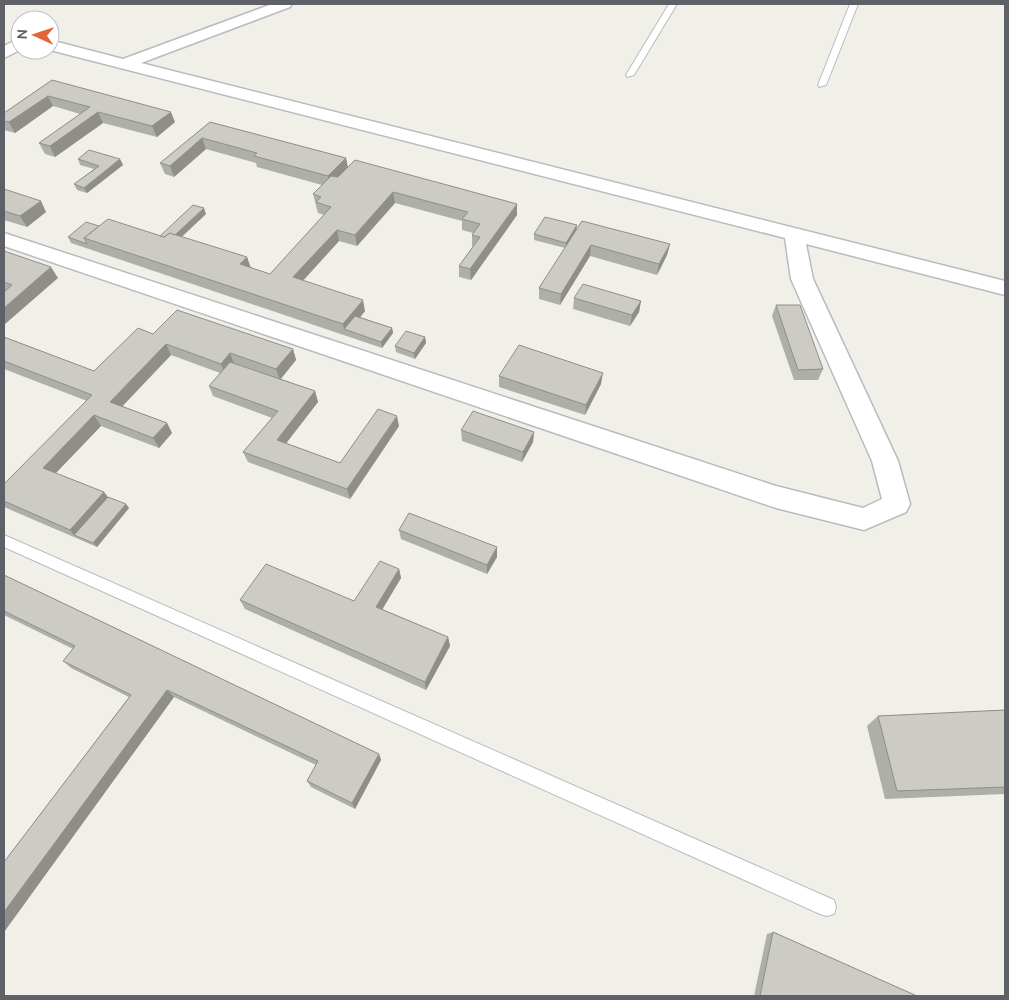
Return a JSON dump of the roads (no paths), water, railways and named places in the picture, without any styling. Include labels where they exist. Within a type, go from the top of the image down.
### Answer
[{"type":"street","points":[[124,64],[286,4]]},
{"type":"street","points":[[60,48],[1005,288]]},
{"type":"street","points":[[4,239],[776,497],[864,520],[897,504],[886,462],[802,279],[794,235]]},
{"type":"lane","points":[[630,75],[673,4]]},
{"type":"lane","points":[[822,85],[854,4]]},
{"type":"lane","points":[[4,541],[827,907]]}]
